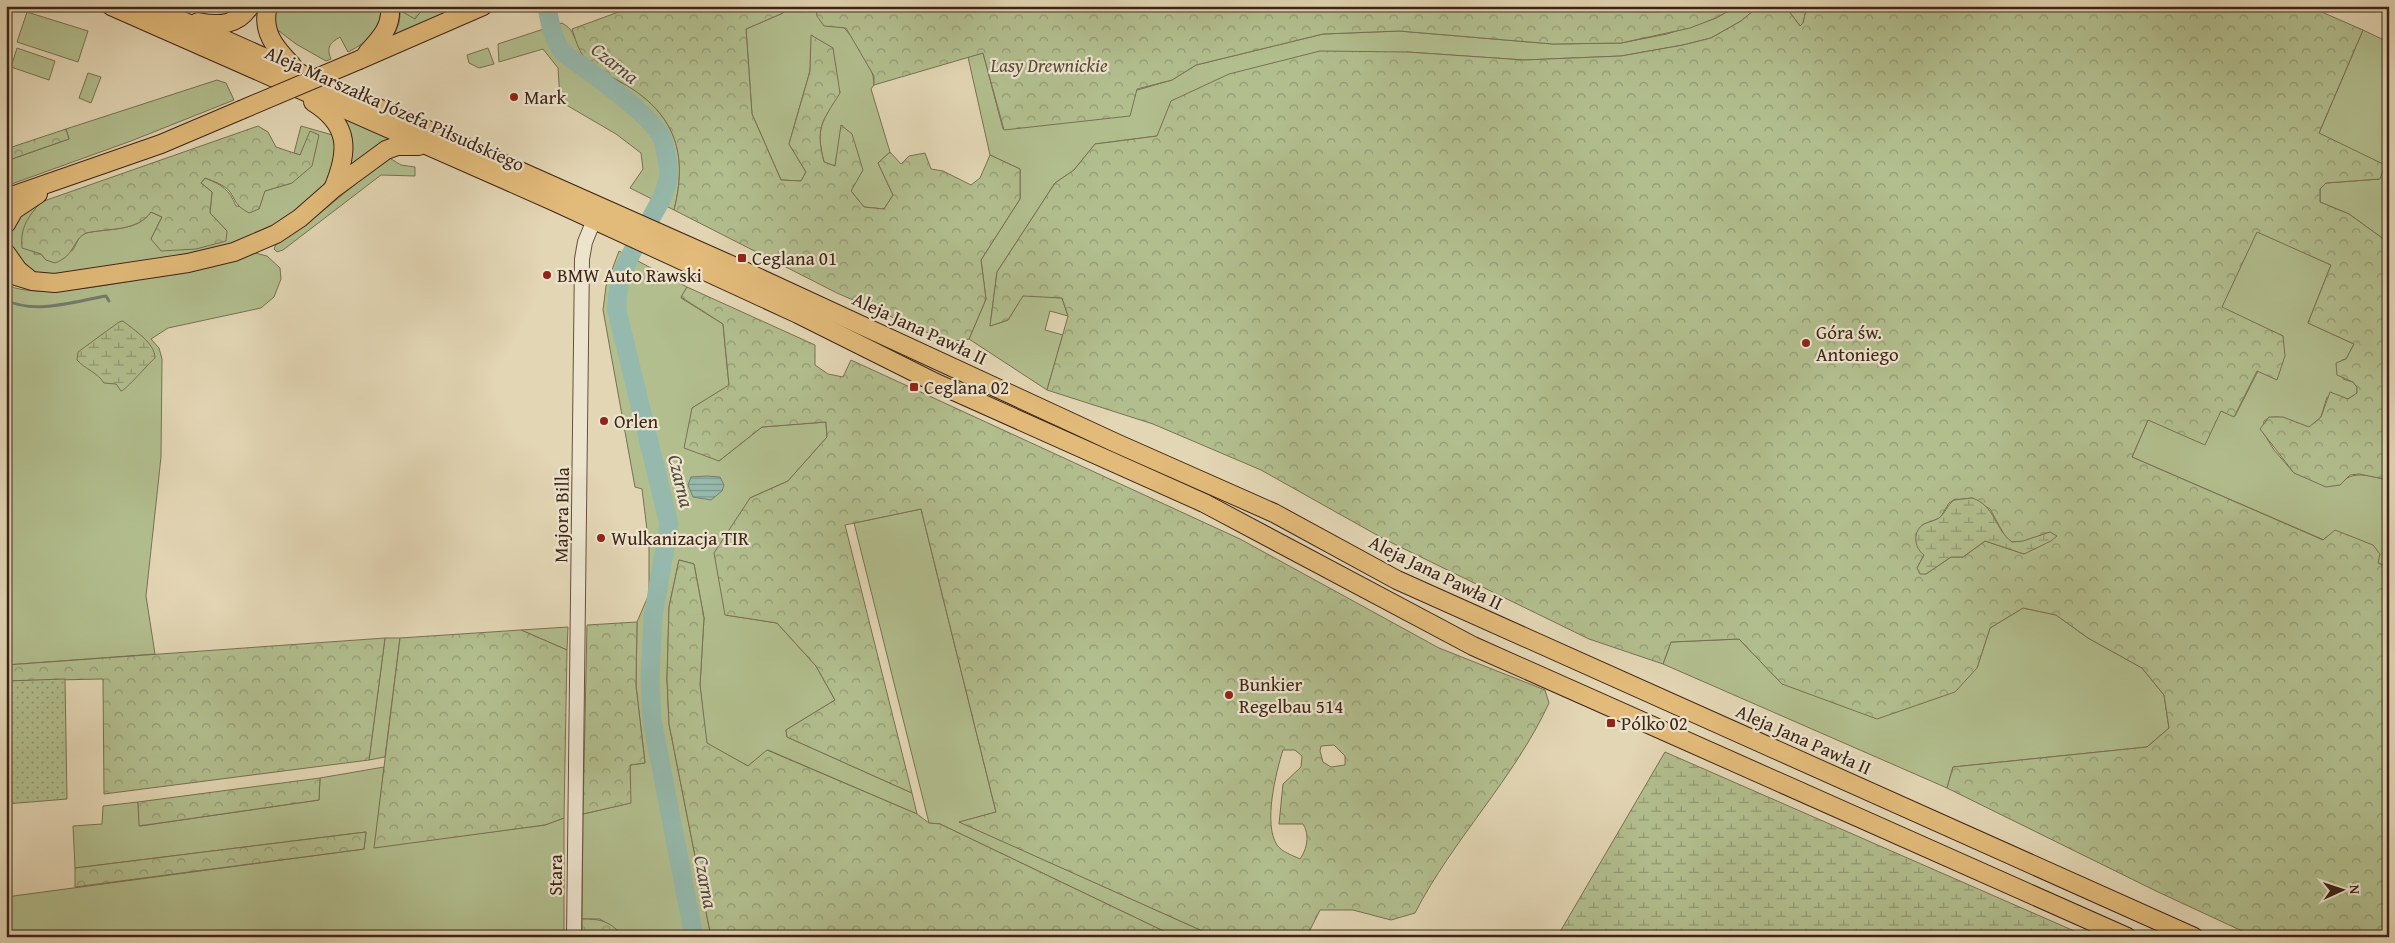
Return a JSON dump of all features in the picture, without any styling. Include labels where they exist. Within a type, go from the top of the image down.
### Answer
[{"type":"main road","name":"Aleja Marszałka Józefa Piłsudskiego","points":[[111,6],[594,220],[630,228]]},
{"type":"main road","name":"Aleja Marszałka Józefa Piłsudskiego","points":[[149,6],[302,72],[662,243]]},
{"type":"main road","points":[[171,16],[209,24],[222,24],[242,17],[250,6]]},
{"type":"main road","points":[[268,6],[265,21],[269,36],[284,57],[302,72]]},
{"type":"main road","points":[[359,60],[384,35],[390,19],[390,6]]},
{"type":"main road","points":[[6,198],[160,144],[482,6]]},
{"type":"main road","points":[[277,79],[325,110],[341,132],[344,157],[333,189]]},
{"type":"main road","points":[[6,273],[32,282],[68,282],[188,263],[234,252],[288,227],[313,208],[333,189],[386,150],[408,144],[430,147]]},
{"type":"main road","points":[[6,224],[14,210],[60,180]]},
{"type":"main road","name":"Aleja Jana Pawła II","points":[[662,243],[798,314],[947,388],[1218,510],[1473,646],[2127,937]]},
{"type":"main road","name":"Aleja Jana Pawła II","points":[[662,243],[1274,513],[1397,580],[2194,937]]},
{"type":"main road","points":[[6,253],[18,270],[32,282]]},
{"type":"street","name":"Majora Billa","points":[[574,813],[582,458],[582,259],[585,242],[594,220]]},
{"type":"street","name":"Stara","points":[[574,813],[574,937]]},
{"type":"green space","points":[[274,6],[384,6],[377,28],[368,39],[348,52],[340,37],[330,46],[331,59],[326,61],[296,44],[275,28]]},
{"type":"green space","points":[[401,6],[462,6],[393,38],[399,23]]},
{"type":"green space","points":[[401,6],[425,6],[415,19],[401,11]]},
{"type":"green space","points":[[635,6],[786,6],[783,13],[746,29],[752,114],[781,180],[801,181],[806,172],[789,144],[810,71],[811,35],[833,48],[840,93],[825,118],[820,132],[824,162],[835,166],[841,125],[852,134],[863,170],[851,191],[864,207],[884,209],[893,195],[878,163],[890,152],[901,164],[909,156],[925,153],[931,169],[943,171],[971,185],[980,178],[990,155],[1020,169],[1020,199],[981,260],[986,299],[969,339],[949,342],[837,293],[674,210],[678,190],[678,154],[674,138],[667,123],[657,109],[643,97],[588,61],[580,51],[572,29]]},
{"type":"green space","points":[[786,6],[814,6],[826,12],[845,29],[869,64],[874,85],[871,89],[890,152],[878,163],[893,195],[884,209],[864,207],[851,191],[842,125],[835,166],[824,162],[820,132],[825,118],[840,92],[812,35],[810,71],[789,144],[806,172],[801,181],[781,180],[752,114],[746,29],[783,13]]},
{"type":"green space","name":"Lasy Drewnickie","points":[[816,6],[1602,6],[1612,11],[1630,11],[1686,10],[1695,6],[1737,6],[1716,18],[1690,28],[1621,43],[1553,44],[1399,31],[1323,34],[1196,65],[1172,80],[1137,89],[1130,116],[1004,130],[983,53],[874,85],[874,76],[846,28],[824,26],[817,16]]},
{"type":"green space","points":[[1602,6],[1695,6],[1662,12],[1635,12]]},
{"type":"green space","points":[[1737,6],[1759,6],[1741,21],[1711,38],[1683,45],[1621,56],[1524,60],[1407,52],[1157,136],[1095,144],[1074,170],[1055,183],[997,272],[990,326],[1008,320],[1023,295],[1062,298],[1068,316],[1050,311],[1045,330],[1063,335],[1047,390],[969,339],[986,299],[981,260],[1020,199],[1020,169],[990,155],[968,57],[983,53],[1003,129],[1172,80],[1196,65],[1323,34],[1399,31],[1553,44],[1621,43],[1667,34],[1716,18]]},
{"type":"green space","points":[[1759,6],[1785,6],[1800,26],[1803,23],[1807,6],[2308,6],[2363,30],[2319,133],[2385,165],[2380,179],[2326,183],[2320,189],[2320,202],[2349,214],[2389,243],[2389,480],[2359,474],[2350,475],[2340,485],[2326,487],[2294,473],[2260,429],[2269,417],[2283,417],[2309,427],[2321,417],[2330,392],[2348,399],[2357,393],[2357,387],[2353,382],[2337,375],[2336,363],[2346,359],[2354,344],[2308,323],[2331,265],[2257,232],[2222,307],[2283,336],[2285,356],[2277,380],[2257,371],[2234,417],[2221,411],[2205,445],[2148,420],[2132,457],[2323,540],[2335,530],[2373,545],[2380,554],[2378,563],[2389,568],[2389,937],[2255,937],[2156,891],[1947,788],[1953,767],[2147,747],[2169,728],[2164,695],[2142,668],[2088,638],[2056,615],[2023,608],[1990,628],[1977,668],[1955,692],[1877,719],[1782,684],[1739,639],[1671,642],[1663,664],[1589,639],[1384,539],[1261,470],[1153,424],[1047,390],[1068,316],[1062,298],[1023,296],[1008,320],[990,326],[997,272],[1055,183],[1074,170],[1095,144],[1157,136],[1171,101],[1229,74],[1320,51],[1407,52],[1524,60],[1621,56],[1711,38],[1741,21]],"holes":[[[1972,498],[1990,509],[2006,538],[2012,542],[2023,542],[2050,532],[2024,554],[1985,541],[1963,557],[1951,557],[1926,574],[1917,568],[1924,555],[1922,525],[1940,518],[1949,503],[1954,500]]]},
{"type":"green space","points":[[1785,6],[1807,6],[1803,23],[1800,26]]},
{"type":"green space","points":[[27,12],[88,31],[78,62],[17,42]]},
{"type":"green space","points":[[562,23],[570,30],[583,50],[604,71],[612,78],[640,94],[653,106],[672,132],[679,161],[678,193],[674,210],[630,188],[643,169],[641,153],[616,134],[563,103],[560,99],[558,68],[543,49],[499,62],[498,44]]},
{"type":"green space","points":[[2363,30],[2386,41],[2389,35],[2389,243],[2349,214],[2320,202],[2320,189],[2326,183],[2379,179],[2319,133]]},
{"type":"green space","points":[[17,48],[55,61],[49,80],[11,67]]},
{"type":"green space","points":[[488,48],[494,64],[479,68],[469,63],[467,55]]},
{"type":"green space","points":[[88,73],[101,77],[91,103],[79,98]]},
{"type":"green space","points":[[217,80],[226,83],[234,100],[131,141],[6,186],[6,161],[69,139],[66,129]]},
{"type":"green space","points":[[338,115],[393,138],[349,170]]},
{"type":"green space","points":[[258,126],[268,132],[276,147],[300,155],[310,131],[319,135],[312,166],[292,183],[265,191],[259,209],[249,213],[239,206],[225,187],[205,178],[201,183],[212,192],[210,213],[227,231],[226,241],[196,249],[161,251],[151,239],[162,217],[151,212],[138,223],[130,226],[86,233],[81,236],[67,256],[55,263],[46,260],[41,254],[22,248],[22,234],[26,223],[41,202]]},
{"type":"green space","points":[[301,126],[336,136],[339,145],[330,179],[316,196],[286,220],[254,236],[217,249],[54,276],[33,273],[10,250],[9,240],[12,226],[16,220],[41,202],[34,254],[41,254],[46,260],[73,250],[80,236],[86,233],[130,226],[138,223],[151,212],[162,217],[151,239],[227,231],[210,213],[212,192],[201,183],[205,178],[220,185],[231,195],[236,206],[259,209],[264,191],[292,183],[300,155],[294,153]]},
{"type":"green space","points":[[66,129],[69,139],[6,161],[6,149]]},
{"type":"green space","points":[[388,157],[401,165],[415,167],[415,176],[381,175],[283,250],[277,252],[274,249],[276,244],[319,214]]},
{"type":"green space","points":[[2257,231],[2331,265],[2308,323],[2354,344],[2346,359],[2342,360],[2343,379],[2353,382],[2357,387],[2357,393],[2348,399],[2327,397],[2321,417],[2309,428],[2280,417],[2275,417],[2264,421],[2263,432],[2274,450],[2294,473],[2340,485],[2345,480],[2356,475],[2389,480],[2389,568],[2326,537],[2324,540],[2132,457],[2148,420],[2221,411],[2235,416],[2258,371],[2277,379],[2283,336],[2221,308]]},
{"type":"green space","points":[[619,251],[687,287],[681,298],[723,324],[729,386],[692,408],[719,461],[762,427],[826,422],[827,437],[788,481],[750,498],[726,615],[777,623],[816,666],[835,700],[786,730],[787,737],[912,793],[917,814],[768,750],[748,766],[706,743],[700,685],[704,618],[694,564],[679,560],[669,607],[667,679],[669,724],[711,937],[619,937],[618,931],[600,919],[582,919],[583,814],[630,803],[630,765],[645,763],[636,686],[637,622],[649,594],[649,546],[642,489],[635,487],[603,310],[606,286]]},
{"type":"green space","points":[[255,253],[267,256],[280,268],[281,279],[274,297],[261,308],[168,328],[151,339],[159,348],[162,359],[161,457],[146,596],[155,654],[6,665],[6,284],[25,290],[54,291],[89,288],[165,274]]},
{"type":"green space","points":[[687,287],[815,345],[815,365],[828,374],[843,377],[851,360],[1240,539],[1439,648],[1545,690],[1549,703],[1519,757],[1447,860],[1415,913],[1391,920],[1353,910],[1320,910],[1308,934],[1303,937],[1216,937],[959,822],[996,812],[921,509],[845,525],[912,793],[787,737],[786,730],[835,700],[816,666],[777,623],[725,615],[714,553],[750,498],[788,481],[827,437],[826,422],[762,427],[719,461],[684,448],[692,408],[729,385],[723,324],[681,297]],"holes":[[[1334,745],[1345,756],[1345,765],[1331,767],[1323,762],[1320,751],[1321,746]],[[1283,750],[1295,750],[1302,756],[1301,767],[1283,784],[1279,824],[1303,824],[1307,842],[1300,859],[1277,845],[1271,824],[1272,798]]]},
{"type":"green space","points":[[123,321],[148,342],[152,347],[155,358],[121,391],[116,384],[104,383],[77,360],[78,352]]},
{"type":"green space","points":[[1972,498],[1986,506],[2006,537],[2012,542],[2023,541],[2050,532],[2057,536],[2051,541],[2024,554],[1985,541],[1963,557],[1951,557],[1926,574],[1920,574],[1917,568],[1924,555],[1916,544],[1916,535],[1920,527],[1941,516],[1954,500]]},
{"type":"green space","points":[[921,509],[996,812],[960,822],[1216,937],[1176,937],[940,824],[929,823],[854,523]]},
{"type":"green space","points":[[679,560],[694,564],[704,618],[700,685],[707,743],[748,766],[767,750],[917,814],[929,823],[940,824],[1176,937],[711,937],[669,724],[667,679],[669,607]]},
{"type":"green space","points":[[2023,608],[2056,615],[2088,638],[2142,668],[2164,695],[2169,728],[2147,747],[1953,767],[1947,788],[1663,664],[1671,642],[1739,639],[1782,684],[1977,668],[1990,628]]},
{"type":"green space","points":[[637,622],[636,686],[645,763],[630,765],[631,803],[583,814],[587,625]]},
{"type":"green space","points":[[568,627],[567,650],[521,630]]},
{"type":"green space","points":[[521,630],[567,650],[564,818],[545,825],[374,848],[400,638]]},
{"type":"green space","points":[[385,638],[400,638],[385,757],[369,760]]},
{"type":"green space","points":[[385,638],[369,760],[104,794],[103,679],[6,681],[6,665]]},
{"type":"green space","points":[[65,679],[67,799],[6,804],[6,681]]},
{"type":"green space","points":[[1665,752],[2088,937],[1557,937]]},
{"type":"green space","points":[[384,767],[375,847],[545,825],[564,818],[564,937],[6,937],[6,897],[364,849],[366,832],[75,868],[73,826],[102,824],[103,806],[138,802],[140,826],[319,800],[320,778]]},
{"type":"green space","points":[[320,778],[319,800],[139,826],[138,802]]},
{"type":"green space","points":[[366,832],[364,849],[75,887],[75,868]]},
{"type":"green space","points":[[582,919],[606,922],[618,931],[619,937],[582,937]]},
{"type":"water","points":[[691,477],[720,477],[724,485],[722,491],[711,500],[693,497],[688,485]]},
{"type":"waterway","name":"Czarna","points":[[547,6],[552,29],[561,50],[629,102],[652,124],[664,144],[668,161],[666,188],[627,262],[619,285],[617,311],[669,524],[653,617],[650,676],[652,720],[694,937]]},
{"type":"waterway","points":[[6,300],[17,304],[42,307],[106,296],[109,301]]},
{"type":"place","name":"Mark","points":[[514,97]]},
{"type":"place","name":"Ceglana 01","points":[[742,258]]},
{"type":"place","name":"BMW Auto Rawski","points":[[547,275]]},
{"type":"place","name":"Góra św. Antoniego","points":[[1806,343]]},
{"type":"place","name":"Ceglana 02","points":[[914,387]]},
{"type":"place","name":"Orlen","points":[[604,421]]},
{"type":"place","name":"Wulkanizacja TIR","points":[[601,538]]},
{"type":"place","name":"Bunkier Regelbau 514","points":[[1229,695]]},
{"type":"place","name":"Pólko 02","points":[[1611,723]]}]
